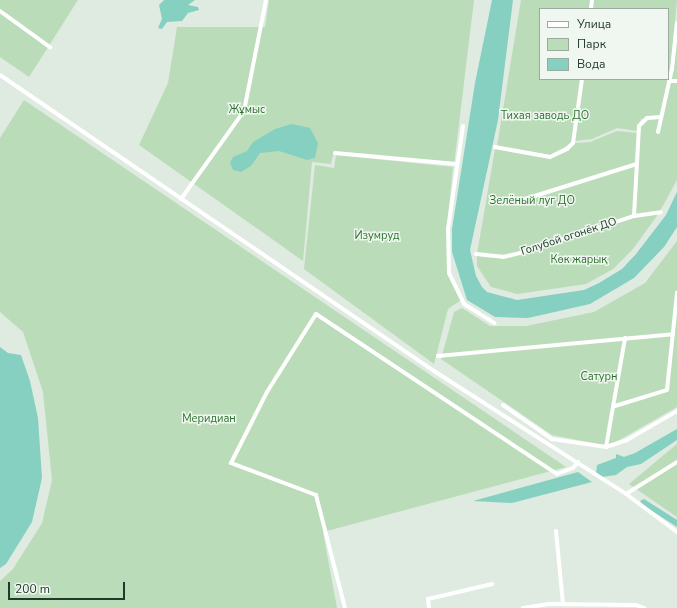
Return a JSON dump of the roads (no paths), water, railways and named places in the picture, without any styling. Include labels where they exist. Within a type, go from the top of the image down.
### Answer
[{"type":"street","points":[[182,198],[244,111],[266,0]]},
{"type":"street","points":[[0,11],[50,47]]},
{"type":"street","points":[[658,132],[669,81],[677,22]]},
{"type":"street","points":[[0,75],[434,370],[626,494],[677,532]]},
{"type":"street","points":[[495,148],[550,157],[567,149],[573,143],[582,80]]},
{"type":"street","points":[[669,81],[677,81]]},
{"type":"street","points":[[634,216],[641,120],[662,117]]},
{"type":"street","points":[[463,126],[448,228],[449,273],[464,304],[494,323]]},
{"type":"street","points":[[334,153],[457,164]]},
{"type":"street","points":[[525,199],[637,164]]},
{"type":"street","name":"Голубой огонёк ДО","points":[[476,254],[503,256],[520,253],[634,216],[661,212]]},
{"type":"street","points":[[615,406],[667,390],[674,335],[677,293]]},
{"type":"street","points":[[345,608],[316,495],[231,464],[267,392],[316,314],[557,474],[573,468],[578,462]]},
{"type":"street","points":[[438,356],[625,338],[674,335]]},
{"type":"street","points":[[606,447],[615,406],[625,338]]},
{"type":"street","points":[[503,405],[552,439],[606,447],[627,440],[677,411]]},
{"type":"street","points":[[626,494],[677,462]]},
{"type":"street","points":[[556,531],[563,604]]},
{"type":"street","points":[[430,608],[428,599],[492,584]]},
{"type":"street","points":[[523,608],[563,604],[578,606],[636,604],[644,608]]},
{"type":"water","points":[[164,0],[195,0],[188,5],[198,7],[199,10],[188,13],[182,21],[167,22],[162,29],[158,28],[162,19],[159,5]]},
{"type":"water","points":[[492,0],[513,0],[498,120],[470,250],[476,276],[482,287],[487,292],[517,300],[584,290],[599,283],[622,269],[636,254],[666,215],[677,192],[677,227],[664,247],[634,278],[590,304],[528,318],[495,317],[467,300],[452,252],[452,229],[475,83]]},
{"type":"water","points":[[292,124],[310,128],[318,143],[315,158],[307,160],[279,151],[260,153],[251,166],[241,172],[233,170],[230,163],[233,157],[247,151],[253,142],[275,129]]},
{"type":"water","points":[[0,347],[8,353],[21,355],[30,381],[38,418],[42,478],[32,522],[6,564],[0,568]]},
{"type":"water","points":[[677,429],[677,440],[641,464],[627,467],[616,475],[602,477],[596,473],[597,465],[616,458],[616,454],[624,457],[635,453]]},
{"type":"water","points":[[578,472],[592,482],[512,503],[473,501]]},
{"type":"water","points":[[644,499],[677,520],[677,527],[643,505],[640,501]]},
{"type":"park label","name":"Жұмыс","points":[[247,110]]},
{"type":"park label","name":"Тихая заводь ДО","points":[[545,116]]},
{"type":"park label","name":"Зелёный луг ДО","points":[[532,201]]},
{"type":"park label","name":"Изумруд","points":[[377,236]]},
{"type":"park label","name":"Көк жарық","points":[[579,260]]},
{"type":"park label","name":"Сатурн","points":[[599,377]]},
{"type":"park label","name":"Меридиан","points":[[209,419]]}]
